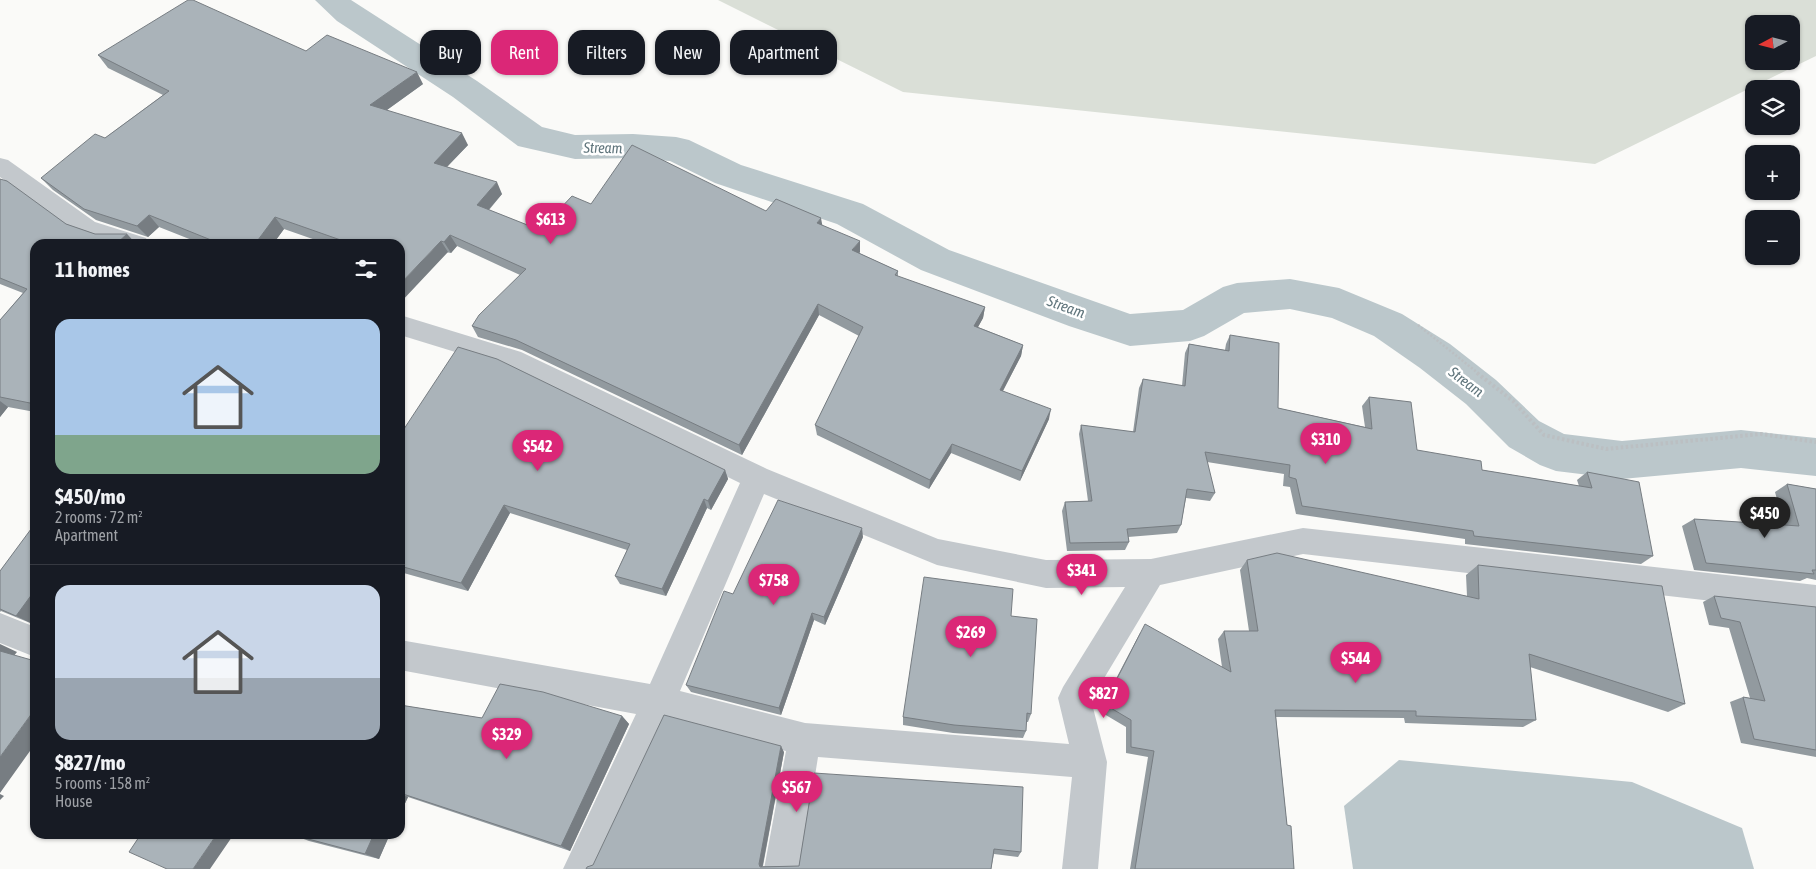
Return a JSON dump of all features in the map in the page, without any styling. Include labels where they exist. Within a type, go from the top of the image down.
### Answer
[{"type":"street","points":[[0,166],[86,228],[121,239]]},
{"type":"street","points":[[405,327],[512,359],[757,478],[937,552],[1046,574],[1151,573],[1303,541],[1816,598]]},
{"type":"street","points":[[581,869],[659,702],[757,478]]},
{"type":"street","points":[[1080,869],[1090,762],[1074,698],[1151,573]]},
{"type":"street","points":[[0,628],[30,640]]},
{"type":"street","points":[[405,656],[659,702],[805,739],[1090,762]]},
{"type":"street","points":[[782,869],[805,739]]},
{"type":"path","points":[[1418,325],[1512,401],[1544,435],[1606,449],[1761,434],[1816,442]]},
{"type":"shaded area","points":[[718,0],[1816,0],[1816,56],[1800,64],[1800,15],[1745,15],[1745,70],[1787,70],[1767,80],[1745,80],[1745,91],[1595,164],[903,92],[837,59],[837,30],[778,30]]},
{"type":"shaded area","points":[[1399,760],[1632,782],[1742,828],[1754,869],[1353,869],[1344,806]]},
{"type":"building","points":[[188,0],[193,0],[306,51],[327,35],[417,72],[370,105],[462,133],[434,163],[497,182],[477,205],[540,230],[572,196],[591,204],[632,145],[766,211],[776,199],[821,218],[817,223],[860,241],[852,250],[898,271],[895,275],[985,307],[974,326],[1023,345],[1000,390],[1051,409],[1022,471],[952,444],[930,480],[815,425],[863,327],[818,304],[739,445],[516,340],[472,326],[479,315],[526,269],[450,235],[444,242],[441,241],[405,279],[405,239],[338,239],[275,217],[259,239],[209,239],[149,215],[137,226],[84,209],[41,178],[95,134],[105,138],[169,91],[98,55]]},
{"type":"building","points":[[0,179],[7,181],[66,224],[95,234],[127,234],[122,239],[30,239],[30,403],[0,397],[0,320],[27,289],[0,278]]},
{"type":"building","points":[[1230,335],[1279,343],[1278,408],[1372,429],[1369,397],[1411,402],[1417,450],[1481,461],[1482,470],[1592,488],[1587,472],[1639,482],[1653,556],[1474,536],[1473,531],[1302,506],[1296,479],[1289,477],[1290,465],[1205,452],[1215,493],[1187,489],[1181,525],[1127,529],[1129,542],[1070,543],[1065,502],[1092,501],[1081,425],[1135,432],[1143,379],[1185,386],[1189,344],[1229,351]]},
{"type":"building","points":[[458,347],[497,359],[725,470],[708,501],[704,499],[662,589],[615,576],[630,544],[504,505],[461,583],[405,567],[405,427]]},
{"type":"building","points":[[1787,484],[1816,489],[1816,570],[1812,570],[1814,574],[1706,563],[1694,519],[1799,526]]},
{"type":"building","points":[[778,500],[862,528],[824,617],[812,613],[779,708],[686,685],[724,591],[733,594]]},
{"type":"building","points":[[30,530],[30,597],[16,616],[0,609],[0,571]]},
{"type":"building","points":[[1277,553],[1479,599],[1478,565],[1662,586],[1685,704],[1529,654],[1536,720],[1416,716],[1416,711],[1275,710],[1287,825],[1291,826],[1294,869],[1135,869],[1154,751],[1131,747],[1131,720],[1104,704],[1145,624],[1231,672],[1224,631],[1258,631],[1247,560]]},
{"type":"building","points":[[924,577],[1013,589],[1011,616],[1037,619],[1031,714],[1027,713],[1026,731],[954,725],[903,717]]},
{"type":"building","points":[[1714,596],[1816,607],[1816,750],[1754,739],[1743,697],[1765,701],[1740,622],[1721,618]]},
{"type":"building","points":[[0,651],[30,660],[30,716],[0,757]]},
{"type":"building","points":[[500,684],[543,692],[622,716],[561,846],[405,795],[405,706],[482,718]]},
{"type":"building","points":[[664,715],[781,746],[760,867],[799,866],[814,773],[1023,787],[1021,852],[994,849],[991,869],[586,869],[593,865]]},
{"type":"building","points":[[138,839],[214,839],[193,869],[167,869],[129,852]]},
{"type":"building","points":[[308,839],[372,839],[365,854]]},
{"type":"waterway","name":"Stream","points":[[331,0],[348,14],[465,89],[531,137],[575,147],[633,146],[676,149],[728,174],[850,214],[935,260],[1083,315],[1130,330],[1190,325],[1237,298],[1290,294],[1339,304],[1388,325],[1435,356],[1481,392],[1524,434],[1556,452],[1622,460],[1661,458],[1741,449],[1816,457]]}]
